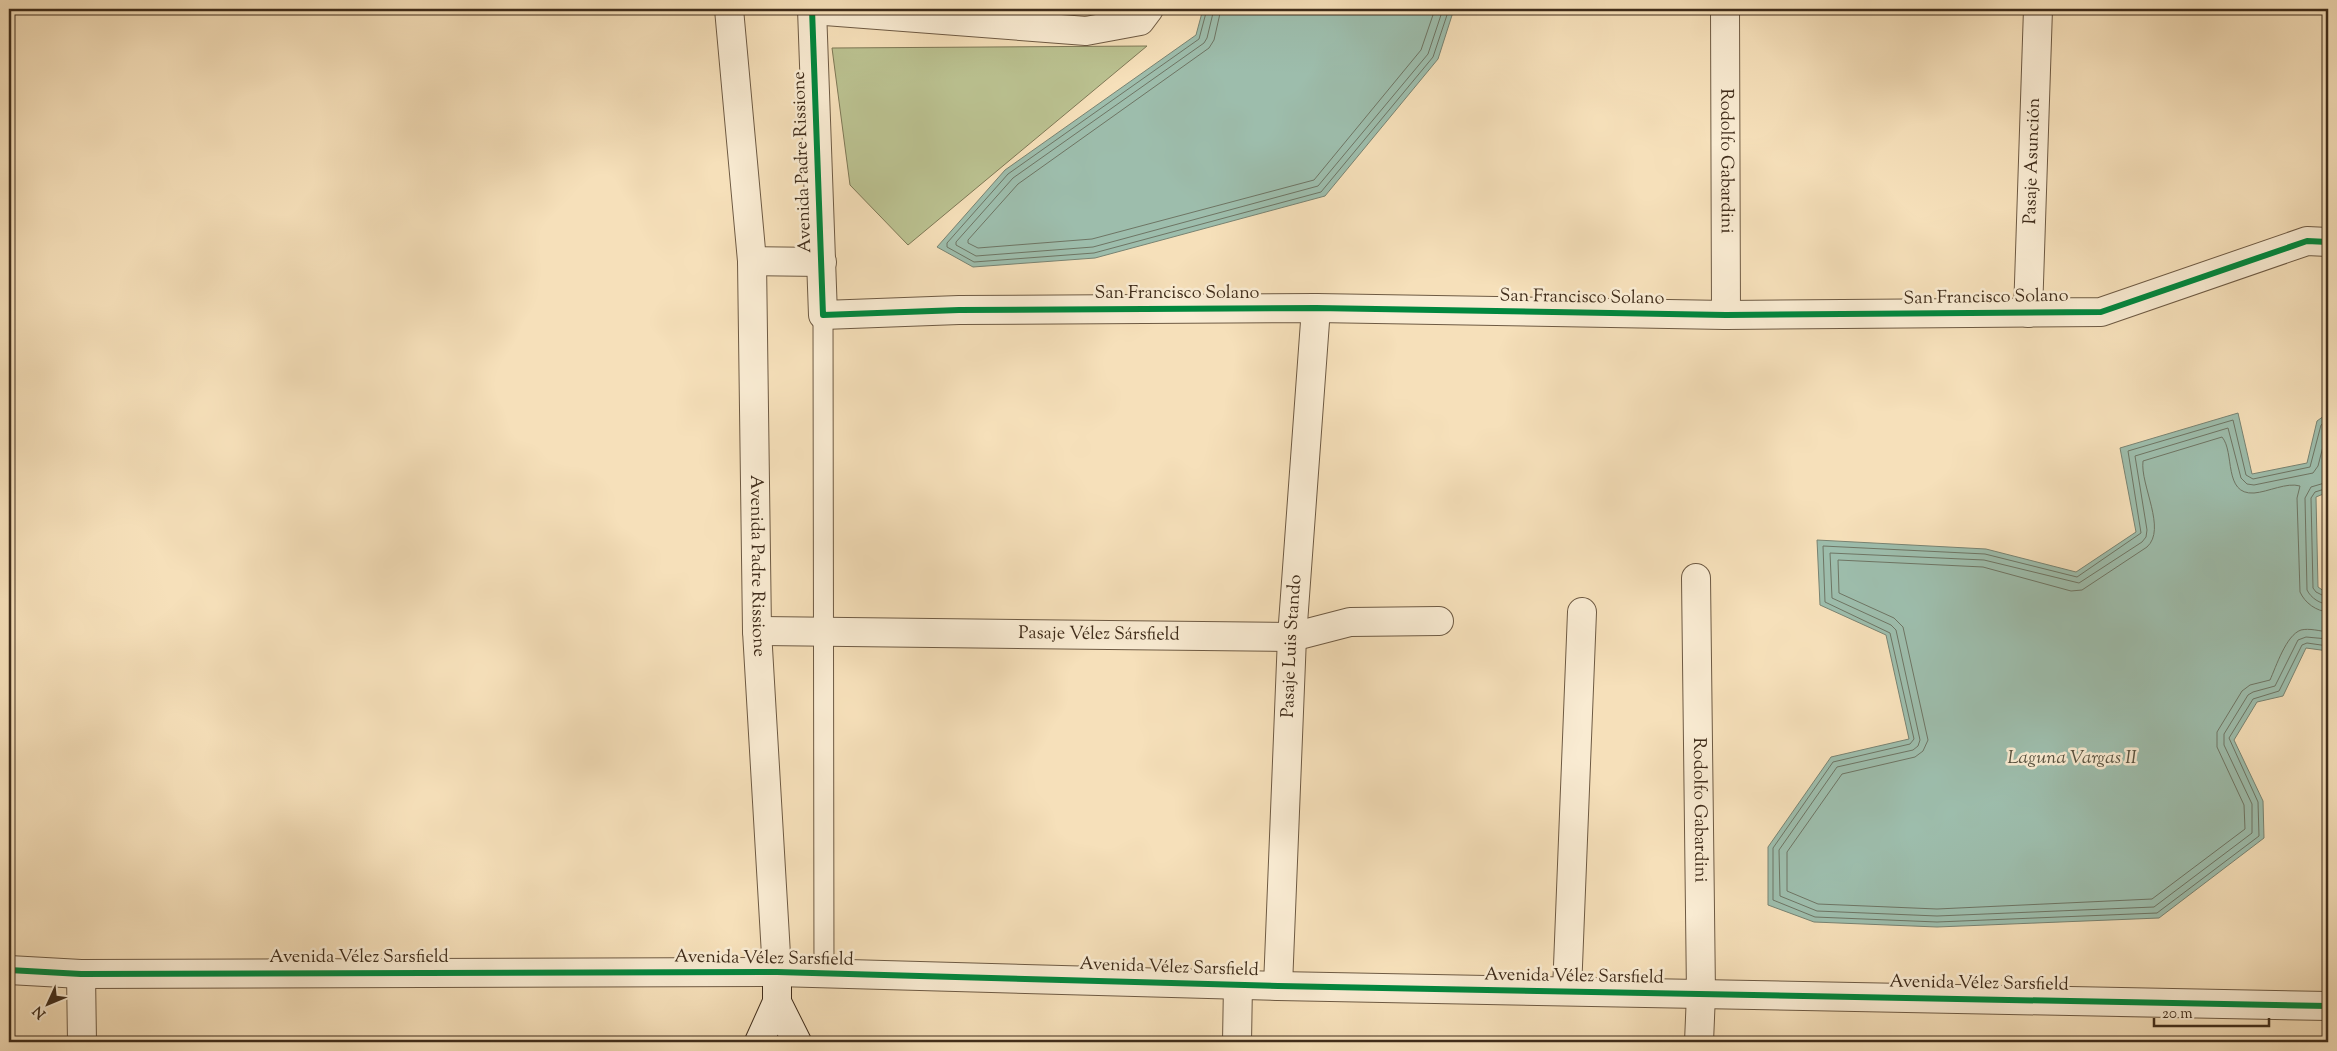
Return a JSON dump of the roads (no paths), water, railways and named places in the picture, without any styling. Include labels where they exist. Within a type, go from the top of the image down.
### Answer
[{"type":"street","name":"Avenida Padre Rissione","points":[[729,9],[752,261],[757,631],[778,1002],[797,1042]]},
{"type":"street","points":[[812,10],[1086,31],[1140,21],[1149,9]]},
{"type":"street","name":"Rodolfo Gabardini","points":[[1725,9],[1726,315]]},
{"type":"street","name":"Pasaje Asunción","points":[[2028,313],[2038,9]]},
{"type":"street","name":"Avenida Padre Rissione","points":[[812,10],[823,315]]},
{"type":"street","name":"San Francisco Solano","points":[[823,315],[958,310],[1316,308],[1726,315],[2101,312],[2307,241],[2328,242]]},
{"type":"street","points":[[752,261],[822,262]]},
{"type":"street","name":"Pasaje Luis Stando","points":[[1278,986],[1292,637],[1316,308]]},
{"type":"street","name":"Rodolfo Gabardini","points":[[1696,578],[1701,994],[1699,1042]]},
{"type":"street","points":[[1568,992],[1582,612]]},
{"type":"street","name":"Pasaje Vélez Sársfield","points":[[757,631],[1292,637],[1350,622],[1439,621]]},
{"type":"street","name":"Avenida Vélez Sarsfield","points":[[9,970],[81,974],[777,972],[1278,986],[2328,1006]]},
{"type":"street","points":[[81,974],[82,1042]]},
{"type":"street","points":[[1237,1042],[1238,984]]},
{"type":"street","name":"Avenida Padre Rissione","points":[[759,1042],[778,1002]]},
{"type":"lane","points":[[823,315],[824,974]]},
{"type":"water","points":[[1203,9],[1454,9],[1438,59],[1325,196],[1095,258],[973,267],[937,247],[1005,170],[1196,35]]},
{"type":"water","name":"Laguna Vargas II","points":[[2238,413],[2252,474],[2307,463],[2317,421],[2328,413],[2328,492],[2316,497],[2318,587],[2328,594],[2328,651],[2306,648],[2283,696],[2257,702],[2234,740],[2263,801],[2264,838],[2159,918],[1937,927],[1814,922],[1768,905],[1768,847],[1831,757],[1909,739],[1886,635],[1820,605],[1817,540],[1986,549],[2076,572],[2136,532],[2120,448]]}]
